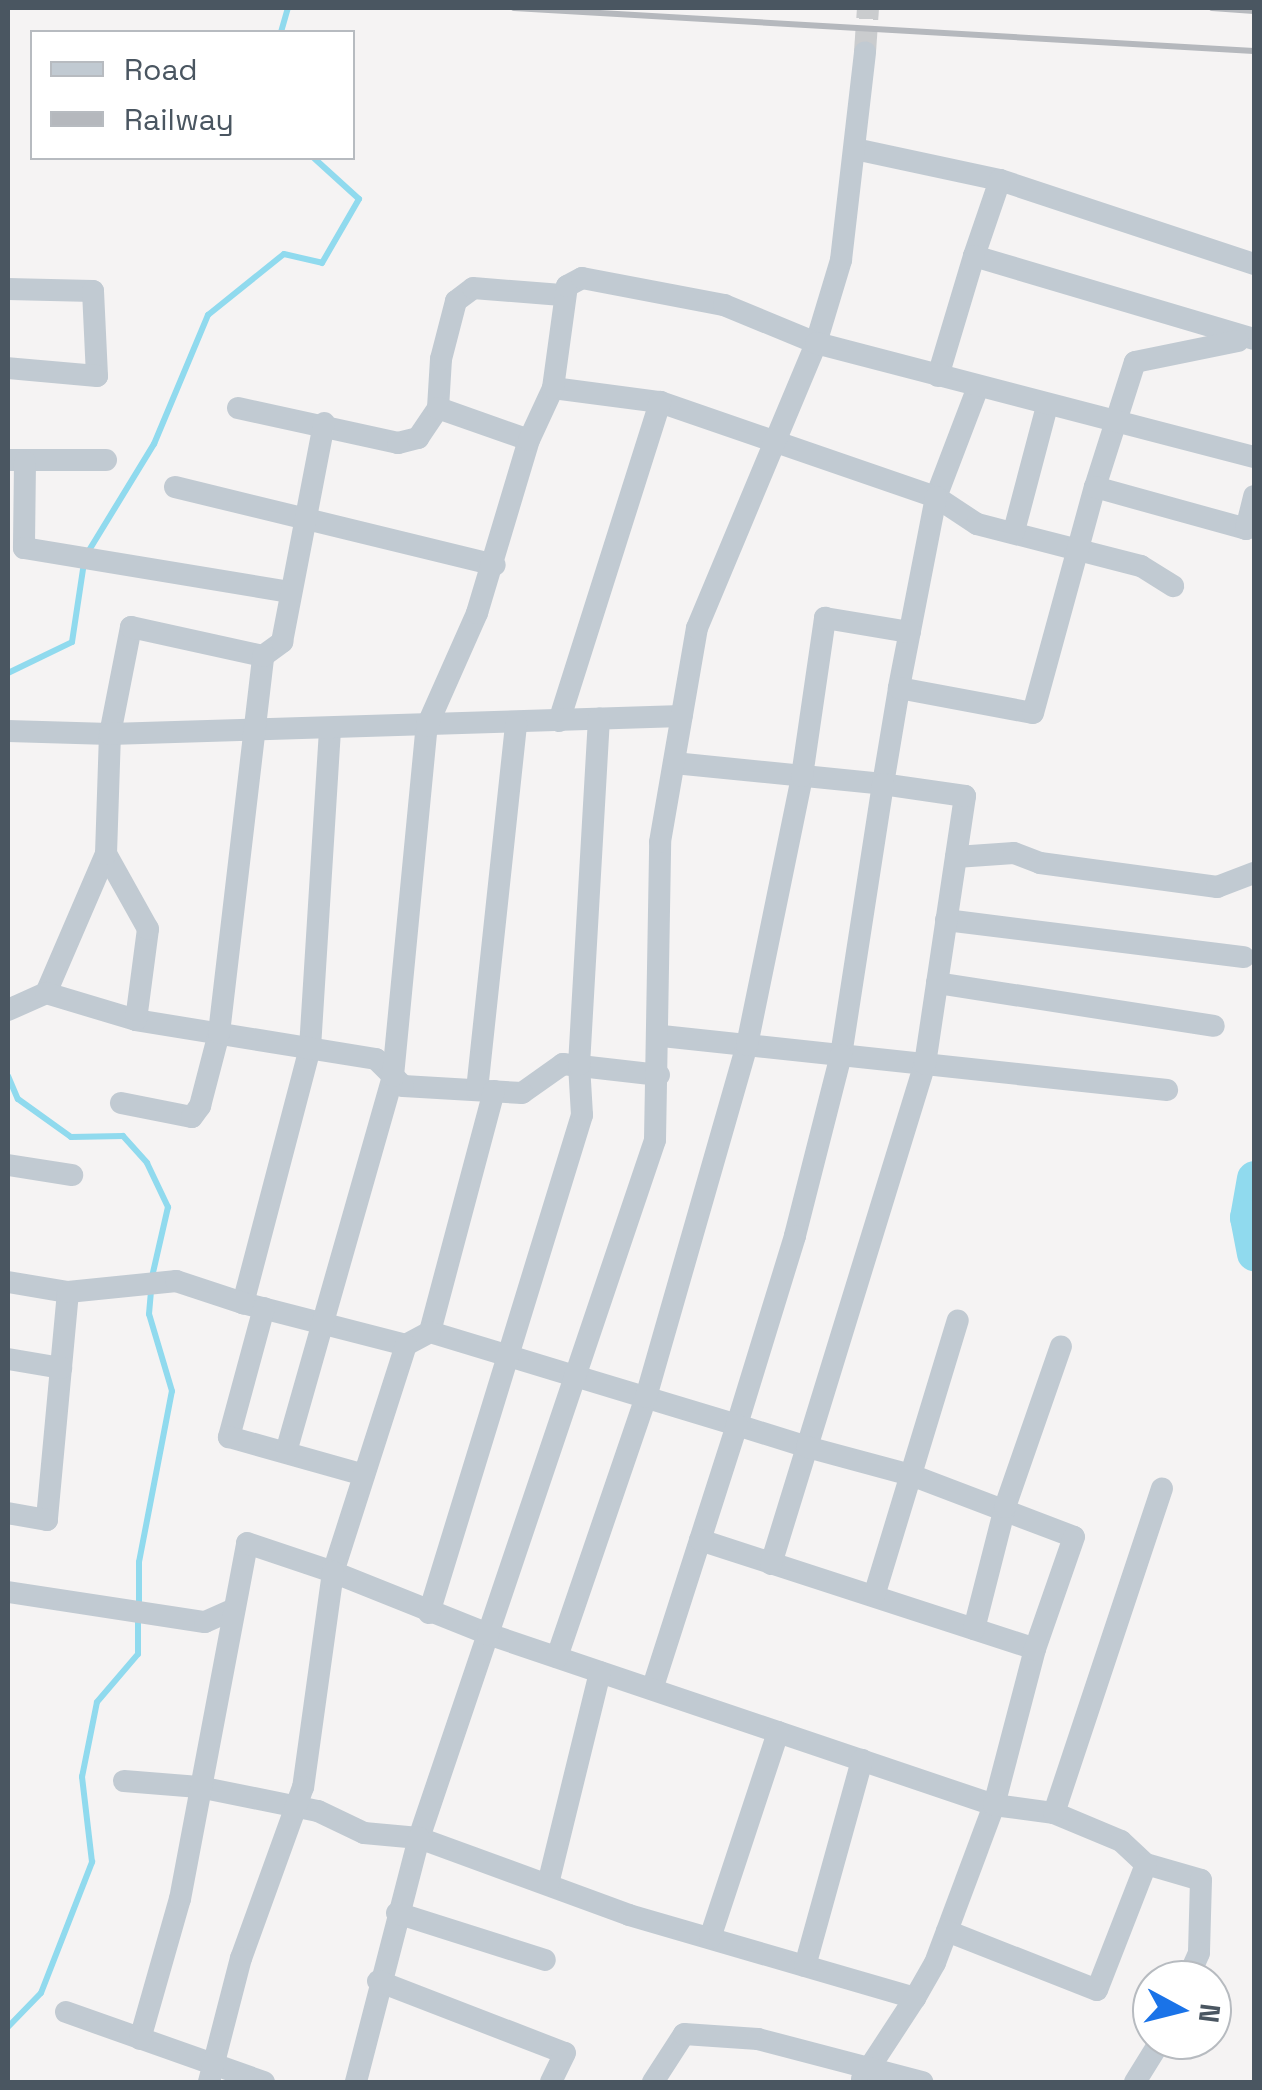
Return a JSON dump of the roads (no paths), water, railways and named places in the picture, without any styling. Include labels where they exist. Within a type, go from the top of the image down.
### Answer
[{"type":"street","points":[[356,2082],[378,1981],[419,1838],[655,1140],[662,1036],[660,842],[697,628],[816,343],[841,260],[864,52]]},
{"type":"street","points":[[854,149],[1000,180],[1254,264]]},
{"type":"street","points":[[938,376],[1000,180]]},
{"type":"street","points":[[974,256],[1251,341]]},
{"type":"street","points":[[286,1452],[320,1321],[393,1076],[427,726],[494,565],[529,440],[553,388],[562,295],[582,278],[724,305],[816,343],[1110,423],[1254,457]]},
{"type":"street","points":[[8,288],[93,291],[97,376],[8,368]]},
{"type":"street","points":[[238,408],[324,423],[398,443],[418,438],[438,408],[441,359],[456,300],[473,288],[562,295]]},
{"type":"street","points":[[899,688],[1034,713],[1110,423],[1135,362],[1251,341]]},
{"type":"street","points":[[652,1689],[737,1425],[841,1055],[899,688],[936,496],[978,387]]},
{"type":"street","points":[[553,388],[660,402],[776,437],[936,496],[977,524],[1141,566],[1174,586]]},
{"type":"street","points":[[559,721],[660,402]]},
{"type":"street","points":[[1014,532],[1047,406]]},
{"type":"street","points":[[438,408],[529,440]]},
{"type":"street","points":[[122,1103],[192,1116],[218,1034],[263,656],[282,642],[324,423]]},
{"type":"street","points":[[106,460],[16,461],[24,548],[290,592]]},
{"type":"street","points":[[175,486],[302,522],[494,565]]},
{"type":"street","points":[[1094,487],[1246,530],[1253,506]]},
{"type":"street","points":[[557,1657],[646,1397],[747,1045],[802,776],[825,618],[910,632]]},
{"type":"street","points":[[46,993],[106,854],[110,734],[131,627],[263,656]]},
{"type":"street","points":[[8,731],[110,734],[330,730],[682,716]]},
{"type":"street","points":[[429,1613],[582,1115],[578,1065],[599,719]]},
{"type":"street","points":[[430,1332],[486,1091],[516,722]]},
{"type":"street","points":[[330,730],[310,1048],[253,1306],[229,1438],[364,1475]]},
{"type":"street","points":[[674,764],[884,784],[964,796],[925,1064],[771,1564]]},
{"type":"street","points":[[956,857],[1014,853],[1040,862],[1217,887],[1254,873]]},
{"type":"street","points":[[106,854],[148,929],[136,1020]]},
{"type":"street","points":[[946,920],[1244,956]]},
{"type":"street","points":[[937,982],[1214,1026]]},
{"type":"street","points":[[8,1010],[46,993],[136,1020],[376,1059],[403,1086],[522,1093],[563,1064],[659,1074]]},
{"type":"street","points":[[662,1036],[1167,1090]]},
{"type":"street","points":[[8,1165],[72,1175]]},
{"type":"street","points":[[8,1282],[68,1292],[176,1280],[253,1306],[406,1345]]},
{"type":"street","points":[[8,1513],[48,1520],[68,1292]]},
{"type":"street","points":[[874,1596],[958,1320]]},
{"type":"street","points":[[212,2074],[241,1958],[296,1808],[333,1572],[406,1345],[430,1332],[911,1475],[1074,1536],[1035,1649],[994,1806],[947,1931],[915,1998],[864,2075]]},
{"type":"street","points":[[974,1629],[1005,1507],[1061,1346]]},
{"type":"street","points":[[8,1359],[61,1368]]},
{"type":"street","points":[[1054,1812],[1162,1488]]},
{"type":"street","points":[[700,1540],[1035,1649]]},
{"type":"street","points":[[140,2039],[180,1899],[247,1542],[488,1634],[994,1806],[1054,1812],[1121,1841],[1146,1864],[1202,1880],[1196,1960]]},
{"type":"street","points":[[8,1592],[205,1622],[234,1609]]},
{"type":"street","points":[[548,1884],[600,1672]]},
{"type":"street","points":[[710,1938],[778,1732]]},
{"type":"street","points":[[805,1966],[862,1760]]},
{"type":"street","points":[[124,1781],[199,1787],[296,1808],[364,1833],[419,1838],[710,1938],[915,1998]]},
{"type":"street","points":[[947,1931],[1098,1990],[1146,1864]]},
{"type":"street","points":[[397,1913],[544,1960]]},
{"type":"street","points":[[378,1981],[565,2053],[551,2082]]},
{"type":"street","points":[[66,2012],[140,2039],[212,2074],[264,2082]]},
{"type":"street","points":[[653,2082],[684,2034],[758,2039],[864,2075],[922,2082]]},
{"type":"street","points":[[1135,2082],[1149,2060]]},
{"type":"waterway","points":[[282,30],[288,8]]},
{"type":"waterway","points":[[88,552],[154,444],[208,315],[284,254],[322,263],[359,199],[316,160]]},
{"type":"waterway","points":[[8,673],[72,642],[84,563]]},
{"type":"waterway","points":[[8,1076],[18,1099],[71,1137],[123,1136],[147,1163],[168,1207],[152,1277]]},
{"type":"waterway","points":[[1254,1178],[1247,1217],[1254,1253]]},
{"type":"waterway","points":[[139,1605],[139,1562],[172,1391],[149,1314],[151,1289]]},
{"type":"waterway","points":[[8,2027],[41,1993],[92,1862],[82,1777],[97,1702],[138,1654],[138,1617]]},
{"type":"tunnel","points":[[865,52],[868,8]]},
{"type":"railway","points":[[514,8],[1254,51]]},
{"type":"railway","points":[[1212,8],[1254,11]]}]
